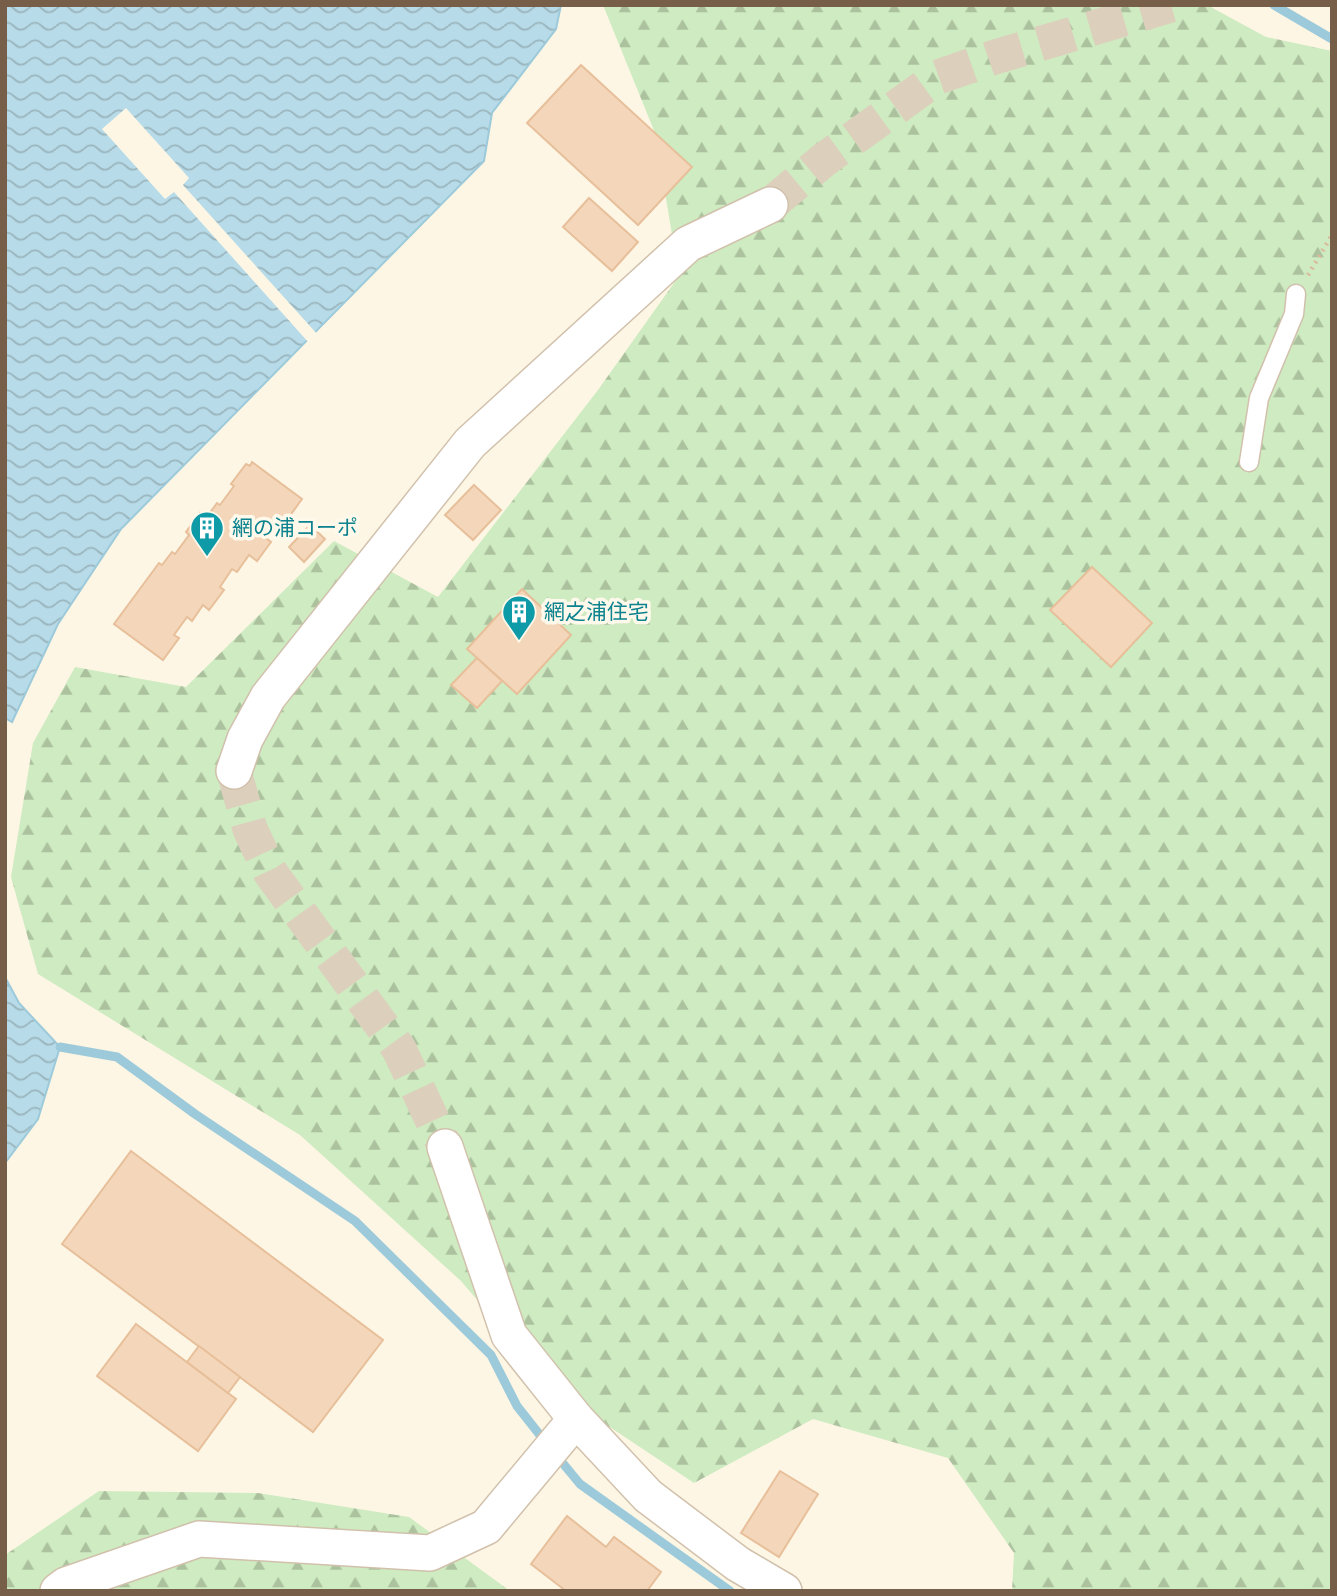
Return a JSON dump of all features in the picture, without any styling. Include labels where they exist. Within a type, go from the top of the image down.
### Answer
[{"type":"street","points":[[234,771],[245,739],[268,697],[470,443],[688,244],[770,205]]},
{"type":"street","points":[[445,1147],[509,1335],[576,1419],[648,1496],[738,1564],[784,1591]]},
{"type":"street","points":[[58,1591],[66,1585],[199,1539],[430,1553],[486,1527],[576,1419]]},
{"type":"lane","points":[[1249,462],[1259,398],[1294,314],[1296,294]]},
{"type":"path","points":[[1296,294],[1332,234]]},
{"type":"green space","points":[[603,5],[1207,5],[1266,37],[1332,51],[1332,1591],[1012,1591],[1014,1553],[948,1458],[813,1419],[694,1483],[554,1390],[461,1281],[300,1135],[38,974],[11,877],[33,743],[75,667],[186,687],[334,541],[438,597],[598,390],[679,276],[655,133]]},
{"type":"green space","points":[[99,1491],[258,1493],[409,1517],[510,1591],[5,1591],[5,1555]]},
{"type":"water","points":[[5,5],[561,5],[556,29],[492,113],[484,161],[121,529],[58,624],[12,722],[5,718]]},
{"type":"water","points":[[5,977],[19,1003],[60,1047],[38,1119],[5,1163]]},
{"type":"pier","points":[[126,108],[189,178],[183,185],[318,335],[309,343],[174,192],[165,199],[102,129]]},
{"type":"building","points":[[581,65],[692,167],[638,225],[527,123]]},
{"type":"building","points":[[589,198],[638,242],[612,271],[563,227]]},
{"type":"building","name":"網の浦コーポ","points":[[252,462],[302,499],[284,524],[279,520],[266,538],[271,542],[257,561],[249,555],[237,572],[232,569],[220,587],[224,590],[209,610],[203,605],[192,621],[187,617],[174,635],[179,638],[163,660],[114,624],[159,563],[162,565],[172,552],[175,554],[200,513],[206,518],[217,503],[220,505],[234,486],[231,484],[246,464],[250,466]]},
{"type":"building","points":[[474,485],[501,510],[473,540],[445,515]]},
{"type":"building","points":[[310,525],[325,539],[304,562],[289,547]]},
{"type":"building","points":[[1092,567],[1152,623],[1111,667],[1050,610]]},
{"type":"building","name":"網之浦住宅","points":[[522,589],[571,635],[517,694],[467,649]]},
{"type":"building","points":[[477,658],[502,681],[477,708],[451,685]]},
{"type":"building","points":[[131,1151],[383,1340],[313,1432],[62,1244]]},
{"type":"building","points":[[136,1324],[236,1399],[198,1451],[97,1376]]},
{"type":"building","points":[[199,1346],[240,1377],[228,1393],[187,1362]]},
{"type":"building","points":[[780,1471],[818,1494],[779,1557],[741,1533]]},
{"type":"building","points":[[567,1516],[606,1547],[614,1537],[661,1572],[647,1591],[566,1591],[531,1564]]},
{"type":"waterway","points":[[1274,5],[1332,39]]},
{"type":"waterway","points":[[60,1047],[117,1057],[195,1114],[355,1221],[491,1355],[517,1406],[547,1444]]},
{"type":"waterway","points":[[556,1455],[580,1484],[730,1591]]},
{"type":"tunnel","points":[[770,205],[825,159],[938,77],[995,57],[1171,5]]},
{"type":"tunnel","points":[[234,771],[250,829],[270,872],[399,1049],[445,1147]]},
{"type":"place","name":"網の浦コーポ","points":[[207,558]]},
{"type":"place","name":"網之浦住宅","points":[[519,642]]}]
